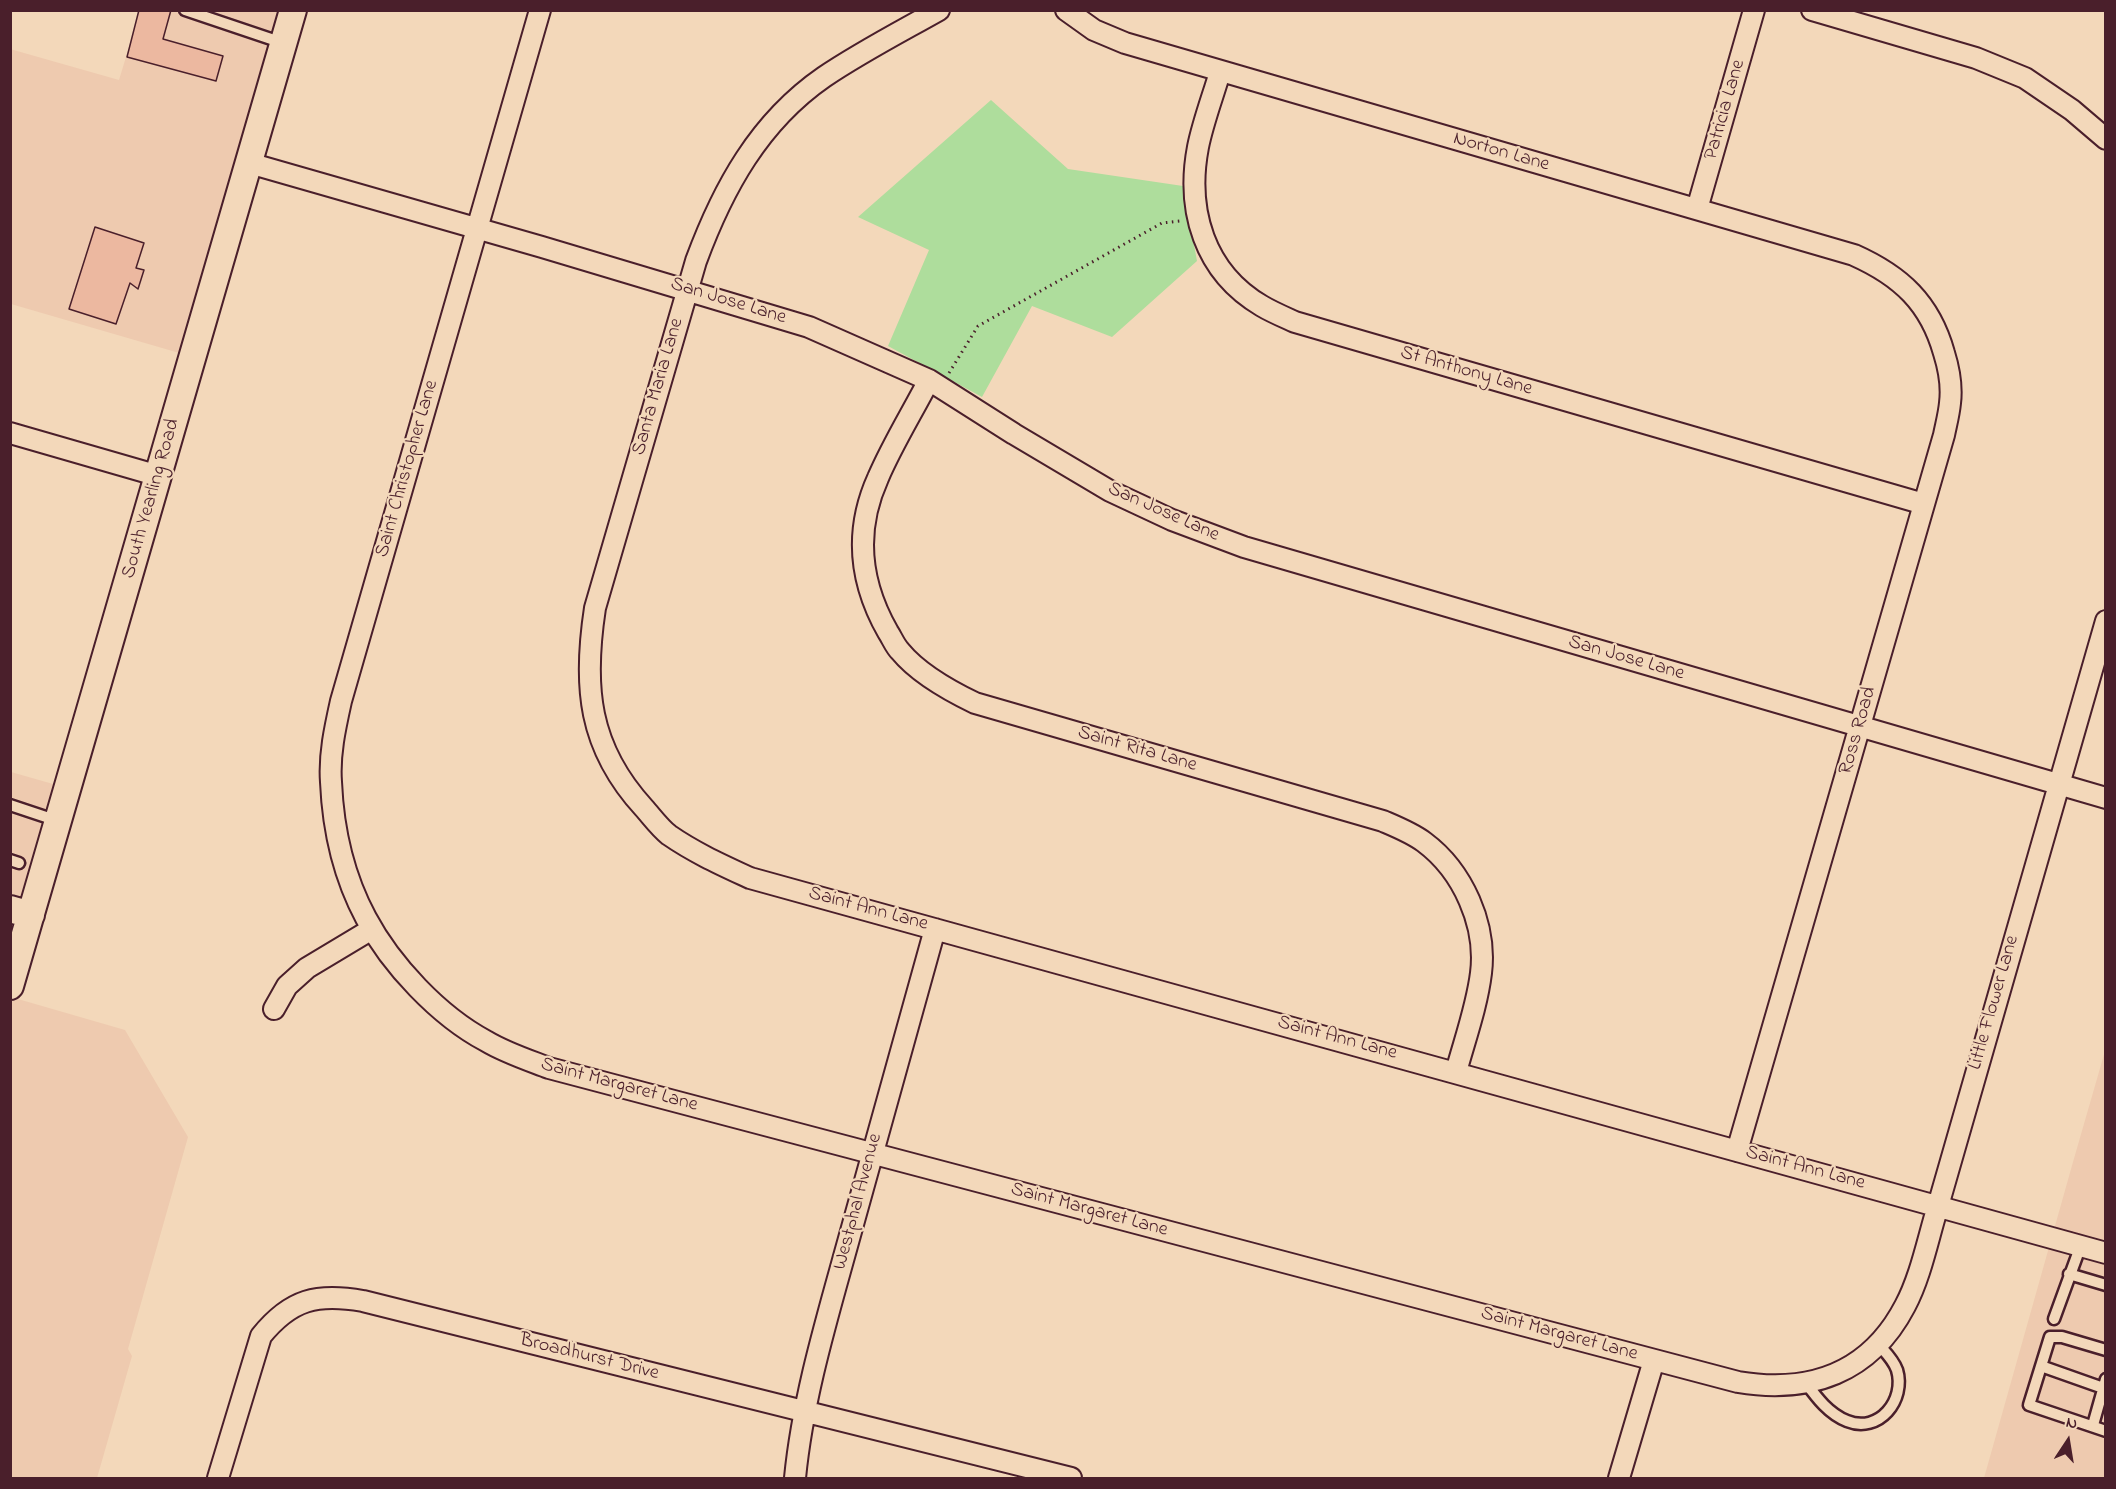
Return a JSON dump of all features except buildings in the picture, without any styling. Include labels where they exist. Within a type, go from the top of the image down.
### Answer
[{"type":"street","name":"South Yearling Road","points":[[10,986],[21,912],[58,822],[293,10]]},
{"type":"street","name":"Saint Christopher Lane","points":[[372,929],[351,883],[339,846],[330,780],[333,742],[341,701],[540,10]]},
{"type":"street","name":"Santa Maria Lane","points":[[608,759],[595,721],[589,685],[589,646],[595,608],[687,290],[712,217],[735,174],[757,142],[785,109],[822,78],[857,55],[939,10]]},
{"type":"street","name":"Norton Lane","points":[[1066,10],[1095,30],[1125,43],[1854,255],[1875,264],[1895,277],[1927,310]]},
{"type":"street","name":"Patricia Lane","points":[[1696,209],[1754,10]]},
{"type":"street","points":[[1812,10],[1976,58],[2025,78],[2072,110],[2106,139]]},
{"type":"street","name":"St Anthony Lane","points":[[1220,72],[1198,147],[1194,186],[1197,220],[1209,254],[1233,284],[1261,306],[1295,322],[1924,504]]},
{"type":"street","name":"San Jose Lane","points":[[249,163],[809,327],[935,384],[1110,491],[1172,520],[1244,547],[2106,798]]},
{"type":"street","name":"Ross Road","points":[[1737,1151],[1944,435],[1951,402],[1950,371],[1940,339],[1927,310]]},
{"type":"street","name":"Saint Rita Lane","points":[[935,384],[877,479],[869,506],[863,545],[864,569],[869,591],[876,610],[900,652],[946,689],[975,703],[1383,821],[1425,843],[1459,880],[1471,901],[1482,950],[1478,993],[1456,1072]]},
{"type":"street","points":[[10,433],[159,476]]},
{"type":"street","name":"Little Flower Lane","points":[[1852,1366],[1878,1344],[1891,1329],[1906,1306],[1916,1279],[2106,621]]},
{"type":"street","name":"Saint Ann Lane","points":[[608,759],[635,798],[667,833],[705,858],[750,878],[2106,1253]]},
{"type":"street","name":"Westphal Avenue","points":[[795,1479],[805,1411],[827,1320],[935,928]]},
{"type":"street","points":[[274,1009],[287,986],[306,968],[372,929]]},
{"type":"street","name":"Saint Margaret Lane","points":[[372,929],[409,978],[430,1000],[470,1031],[517,1056],[549,1068],[1754,1385],[1772,1387],[1806,1383],[1833,1375],[1852,1366]]},
{"type":"street","name":"Broadhurst Drive","points":[[218,1479],[261,1336],[271,1324],[293,1307],[323,1297],[363,1301],[1071,1479]]},
{"type":"street","points":[[1619,1479],[1654,1360]]},
{"type":"lane","points":[[184,10],[283,43]]},
{"type":"lane","points":[[10,806],[58,822]]},
{"type":"lane","points":[[2054,1319],[2081,1245]]},
{"type":"lane","points":[[2069,1274],[2106,1285]]},
{"type":"lane","points":[[2106,1350],[2062,1337],[2050,1337],[2028,1406],[2106,1431]]},
{"type":"lane","points":[[1806,1383],[1826,1408],[1844,1420],[1854,1424],[1876,1420],[1891,1409],[1895,1401],[1898,1381],[1894,1363],[1878,1344]]},
{"type":"lane","points":[[2041,1366],[2105,1386],[2092,1425]]},
{"type":"path","points":[[935,384],[978,326],[1162,223],[1197,220]]},
{"type":"shaded area","points":[[140,11],[293,11],[193,357],[11,304],[10,49],[119,80]]},
{"type":"shaded area","points":[[11,772],[67,788],[11,988]]},
{"type":"shaded area","points":[[11,997],[125,1030],[188,1137],[128,1349],[132,1356],[97,1478],[11,1478]]},
{"type":"shaded area","points":[[2105,1051],[2105,1478],[1984,1478],[2073,1162]]},
{"type":"green space","points":[[991,100],[1068,169],[1183,186],[1197,261],[1112,337],[1032,306],[982,397],[888,346],[929,250],[858,217]]}]
